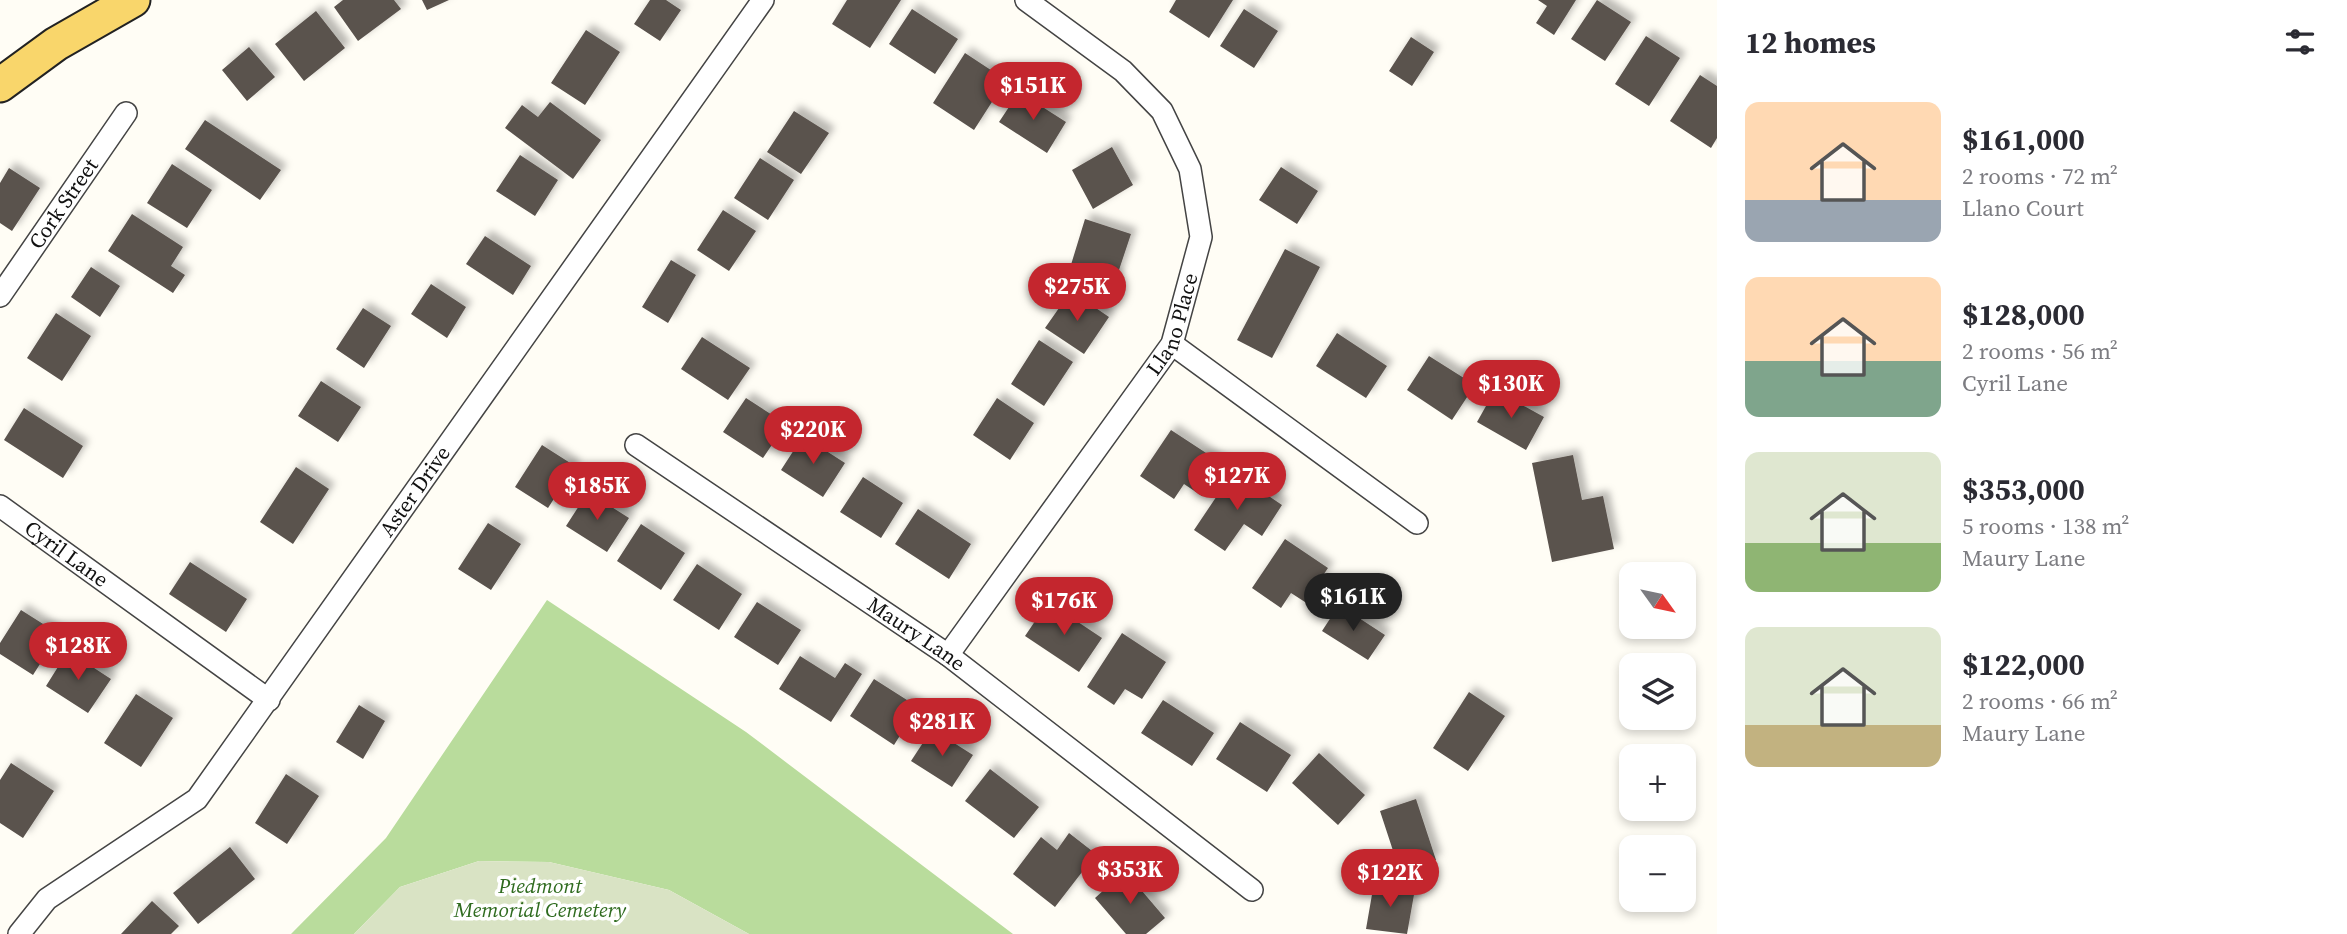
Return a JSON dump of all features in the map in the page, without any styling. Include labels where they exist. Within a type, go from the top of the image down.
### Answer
[{"type":"main road","points":[[0,85],[55,44],[133,0]]},
{"type":"street","name":"Aster Drive","points":[[19,934],[47,899],[197,799],[763,0]]},
{"type":"street","name":"Llano Place","points":[[948,655],[1172,344],[1201,237],[1190,169],[1162,111],[1123,71],[1026,0]]},
{"type":"street","name":"Cork Street","points":[[0,296],[127,113]]},
{"type":"street","points":[[1172,344],[1417,523]]},
{"type":"street","name":"Maury Lane","points":[[636,445],[948,655],[1252,890]]},
{"type":"street","name":"Cyril Lane","points":[[0,506],[269,700]]},
{"type":"green space","points":[[547,600],[746,732],[1013,934],[749,934],[669,890],[549,862],[479,861],[400,887],[354,934],[291,934],[386,838]]},
{"type":"green space","name":"Piedmont Memorial Cemetery","points":[[479,861],[549,862],[669,890],[749,934],[354,934],[400,887]]},
{"type":"building","points":[[343,0],[394,0],[401,9],[358,41],[334,7]]},
{"type":"building","points":[[422,0],[449,0],[427,10]]},
{"type":"building","points":[[650,0],[666,0],[681,10],[660,41],[634,24]]},
{"type":"building","points":[[847,0],[901,0],[870,48],[832,24]]},
{"type":"building","points":[[1176,0],[1233,0],[1209,38],[1169,12]]},
{"type":"building","points":[[1538,0],[1576,0],[1554,35],[1536,23],[1547,6]]},
{"type":"building","points":[[1597,0],[1631,22],[1605,61],[1571,39]]},
{"type":"building","points":[[912,9],[958,39],[935,74],[889,44]]},
{"type":"building","points":[[1244,9],[1278,31],[1254,68],[1220,46]]},
{"type":"building","points":[[316,11],[345,48],[304,81],[275,44]]},
{"type":"building","points":[[586,30],[620,52],[585,105],[551,83]]},
{"type":"building","points":[[1646,36],[1680,58],[1649,106],[1615,84]]},
{"type":"building","points":[[1411,37],[1434,52],[1412,86],[1389,71]]},
{"type":"building","points":[[249,47],[275,77],[247,101],[222,70]]},
{"type":"building","points":[[965,53],[1006,80],[974,130],[933,103]]},
{"type":"building","points":[[1700,75],[1717,86],[1717,138],[1711,148],[1670,121]]},
{"type":"building","points":[[1019,92],[1066,122],[1047,153],[999,122]]},
{"type":"building","points":[[550,102],[601,140],[573,179],[505,128],[522,105],[538,117]]},
{"type":"building","points":[[794,111],[829,133],[801,174],[767,152]]},
{"type":"building","points":[[205,120],[281,170],[260,200],[185,149]]},
{"type":"building","points":[[1112,147],[1133,185],[1093,209],[1072,170]]},
{"type":"building","points":[[520,155],[558,180],[535,216],[496,191]]},
{"type":"building","points":[[760,158],[794,180],[768,220],[734,198]]},
{"type":"building","points":[[172,164],[212,190],[187,228],[147,203]]},
{"type":"building","points":[[1281,167],[1318,191],[1297,224],[1259,200]]},
{"type":"building","points":[[9,168],[40,188],[12,231],[0,223],[0,183]]},
{"type":"building","points":[[723,210],[756,231],[729,271],[697,250]]},
{"type":"building","points":[[132,214],[183,247],[171,266],[185,275],[173,293],[108,251]]},
{"type":"building","points":[[1085,219],[1131,234],[1115,282],[1070,268]]},
{"type":"building","points":[[485,236],[531,266],[513,295],[466,264]]},
{"type":"building","points":[[1285,249],[1320,267],[1272,358],[1237,340]]},
{"type":"building","points":[[671,260],[696,275],[668,323],[642,307]]},
{"type":"building","points":[[91,267],[120,286],[100,317],[71,297]]},
{"type":"building","points":[[431,284],[466,307],[447,338],[411,314]]},
{"type":"building","points":[[1071,291],[1109,317],[1084,354],[1045,328]]},
{"type":"building","points":[[363,308],[391,326],[364,368],[336,349]]},
{"type":"building","points":[[56,313],[91,336],[62,381],[27,358]]},
{"type":"building","points":[[1337,333],[1387,366],[1366,398],[1316,366]]},
{"type":"building","points":[[702,337],[750,368],[728,400],[681,369]]},
{"type":"building","points":[[1039,340],[1073,362],[1044,406],[1011,384]]},
{"type":"building","points":[[1429,356],[1475,385],[1452,420],[1407,390]]},
{"type":"building","points":[[321,381],[361,407],[338,442],[298,416]]},
{"type":"building","points":[[1495,390],[1544,417],[1526,450],[1477,422]]},
{"type":"building","points":[[746,398],[786,424],[763,458],[723,432]]},
{"type":"building","points":[[997,398],[1034,423],[1010,460],[973,435]]},
{"type":"building","points":[[24,408],[83,446],[63,478],[4,440]]},
{"type":"building","points":[[1171,430],[1223,464],[1202,496],[1184,484],[1174,499],[1140,476]]},
{"type":"building","points":[[803,436],[845,463],[823,497],[781,470]]},
{"type":"building","points":[[542,445],[575,466],[548,508],[515,487]]},
{"type":"building","points":[[1573,455],[1582,500],[1603,496],[1614,549],[1552,562],[1532,463]]},
{"type":"building","points":[[296,467],[329,489],[293,544],[260,522]]},
{"type":"building","points":[[1233,472],[1282,505],[1262,536],[1244,524],[1225,551],[1194,530]]},
{"type":"building","points":[[863,477],[903,503],[881,538],[840,512]]},
{"type":"building","points":[[588,492],[629,518],[607,552],[566,526]]},
{"type":"building","points":[[918,509],[971,544],[949,579],[895,544]]},
{"type":"building","points":[[488,523],[521,544],[491,590],[458,569]]},
{"type":"building","points":[[641,524],[685,553],[661,590],[617,561]]},
{"type":"building","points":[[1285,539],[1328,568],[1305,602],[1291,593],[1281,608],[1252,588]]},
{"type":"building","points":[[190,562],[247,599],[226,632],[169,594]]},
{"type":"building","points":[[697,564],[742,594],[719,630],[673,600]]},
{"type":"building","points":[[757,602],[801,630],[778,665],[734,637]]},
{"type":"building","points":[[1048,602],[1102,638],[1079,672],[1025,636]]},
{"type":"building","points":[[1339,605],[1385,635],[1368,660],[1322,631]]},
{"type":"building","points":[[21,610],[59,634],[33,675],[0,654],[0,643]]},
{"type":"building","points":[[1122,633],[1166,662],[1142,699],[1125,689],[1114,705],[1087,687]]},
{"type":"building","points":[[68,651],[111,679],[88,713],[46,686]]},
{"type":"building","points":[[800,656],[835,678],[845,663],[862,674],[831,722],[779,689]]},
{"type":"building","points":[[874,679],[918,707],[894,745],[850,716]]},
{"type":"building","points":[[1469,692],[1505,716],[1468,771],[1433,748]]},
{"type":"building","points":[[136,694],[173,718],[141,767],[104,743]]},
{"type":"building","points":[[1163,700],[1214,733],[1192,766],[1141,733]]},
{"type":"building","points":[[359,705],[385,721],[363,759],[336,742]]},
{"type":"building","points":[[1240,722],[1291,755],[1267,792],[1216,759]]},
{"type":"building","points":[[932,729],[973,755],[952,787],[911,761]]},
{"type":"building","points":[[1319,753],[1365,795],[1338,825],[1292,783]]},
{"type":"building","points":[[11,763],[54,791],[23,838],[0,823],[0,780]]},
{"type":"building","points":[[990,769],[1039,807],[1014,838],[965,801]]},
{"type":"building","points":[[286,774],[319,796],[287,844],[255,823]]},
{"type":"building","points":[[1416,799],[1436,860],[1400,872],[1380,811]]},
{"type":"building","points":[[1069,833],[1096,854],[1055,907],[1013,874],[1041,837],[1057,850]]},
{"type":"building","points":[[230,847],[255,879],[198,924],[173,893]]},
{"type":"building","points":[[1125,871],[1165,918],[1146,934],[1126,934],[1095,898]]},
{"type":"building","points":[[1374,883],[1415,889],[1407,934],[1366,929]]},
{"type":"building","points":[[152,901],[179,926],[171,934],[121,934]]}]
